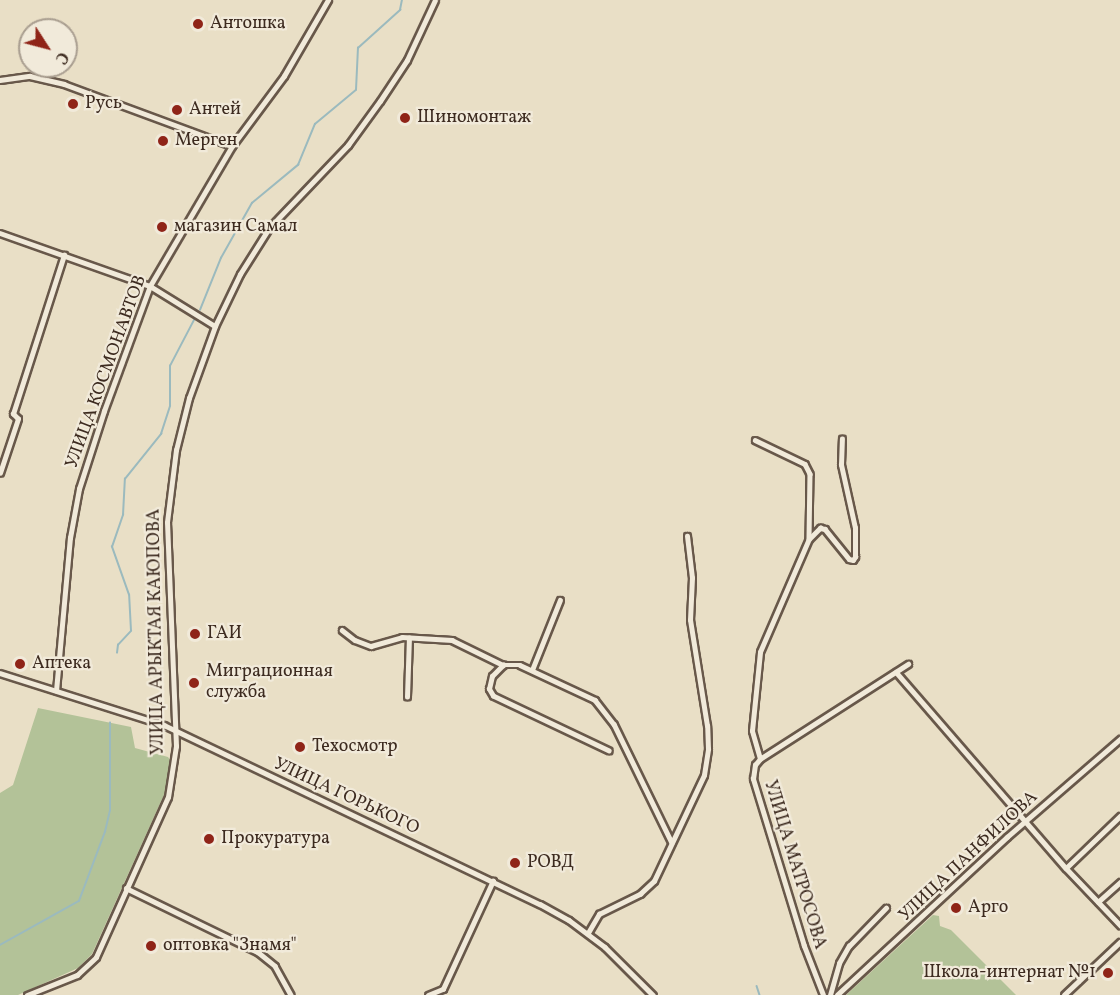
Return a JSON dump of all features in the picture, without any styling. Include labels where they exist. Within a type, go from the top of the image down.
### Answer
[{"type":"street","name":"УЛИЦА КОСМОНАВТОВ","points":[[56,692],[70,538],[79,489],[104,411],[150,286],[232,146],[284,76],[328,0]]},
{"type":"street","name":"УЛИЦА АРЫКТАЯ КАЮПОВА","points":[[27,995],[77,975],[90,964],[168,797],[175,763],[176,730],[167,522],[176,450],[189,398],[215,326],[240,274],[269,228],[348,145],[407,60],[435,0]]},
{"type":"street","points":[[0,80],[30,76],[64,84],[232,146]]},
{"type":"street","points":[[0,233],[150,286],[215,326]]},
{"type":"street","points":[[0,473],[18,419],[13,414],[64,255]]},
{"type":"street","points":[[809,539],[820,528],[825,528],[849,559],[853,560],[855,556],[855,528],[841,465],[842,439]]},
{"type":"street","points":[[755,440],[806,464],[810,474],[809,539]]},
{"type":"street","points":[[588,933],[604,911],[646,889],[662,868],[704,775],[708,749],[690,620],[692,578],[687,536]]},
{"type":"street","name":"УЛИЦА МАТРОСОВА","points":[[809,539],[760,652],[752,731],[760,759],[755,765],[753,779],[804,946],[823,995]]},
{"type":"street","points":[[532,670],[560,600]]},
{"type":"street","points":[[342,630],[355,640],[371,646],[391,639],[452,640],[503,665],[520,665],[583,693],[603,710],[614,724],[672,843]]},
{"type":"street","points":[[407,697],[409,638]]},
{"type":"street","points":[[760,759],[908,664]]},
{"type":"street","points":[[503,665],[492,676],[489,684],[493,696],[609,751]]},
{"type":"street","points":[[896,672],[1066,868],[1120,925]]},
{"type":"street","name":"УЛИЦА ГОРЬКОГО","points":[[0,673],[176,730],[540,904],[588,933],[619,959],[653,995]]},
{"type":"street","name":"УЛИЦА ПАНФИЛОВА","points":[[837,995],[1026,821],[1120,739]]},
{"type":"street","points":[[1066,868],[1120,816]]},
{"type":"street","points":[[428,995],[443,992],[493,881]]},
{"type":"street","points":[[1098,902],[1120,882]]},
{"type":"street","points":[[126,888],[268,958],[291,995]]},
{"type":"street","points":[[830,995],[839,963],[849,946],[886,908]]},
{"type":"street","points":[[1064,995],[1120,942]]},
{"type":"green space","points":[[38,708],[131,727],[135,748],[168,757],[171,761],[167,788],[92,954],[78,968],[18,995],[0,995],[0,793],[13,785]]},
{"type":"green space","points":[[933,915],[939,916],[940,926],[951,930],[1016,995],[846,995]]},
{"type":"waterway","points":[[200,310],[221,258],[252,203],[298,165],[315,124],[356,90],[358,48],[400,10],[402,0]]},
{"type":"waterway","points":[[117,653],[118,645],[131,631],[129,595],[112,547],[123,515],[125,479],[161,434],[170,406],[170,366],[194,320]]},
{"type":"waterway","points":[[0,945],[79,901],[105,832],[110,811],[110,723]]},
{"type":"waterway","points":[[757,986],[760,995]]},
{"type":"place","name":"Антошка","points":[[198,24]]},
{"type":"place","name":"Русь","points":[[73,104]]},
{"type":"place","name":"Антей","points":[[177,110]]},
{"type":"place","name":"Шиномонтаж","points":[[405,118]]},
{"type":"place","name":"Мерген","points":[[163,141]]},
{"type":"place","name":"магазин Самал","points":[[162,227]]},
{"type":"place","name":"ГАИ","points":[[195,634]]},
{"type":"place","name":"Аптека","points":[[20,664]]},
{"type":"place","name":"Миграционная служба","points":[[194,683]]},
{"type":"place","name":"Техосмотр","points":[[300,747]]},
{"type":"place","name":"Прокуратура","points":[[209,839]]},
{"type":"place","name":"РОВД","points":[[515,863]]},
{"type":"place","name":"Арго","points":[[956,908]]},
{"type":"place","name":"оптовка \"Знамя\"","points":[[151,946]]},
{"type":"place","name":"Школа-интернат №1","points":[[1108,973]]}]
